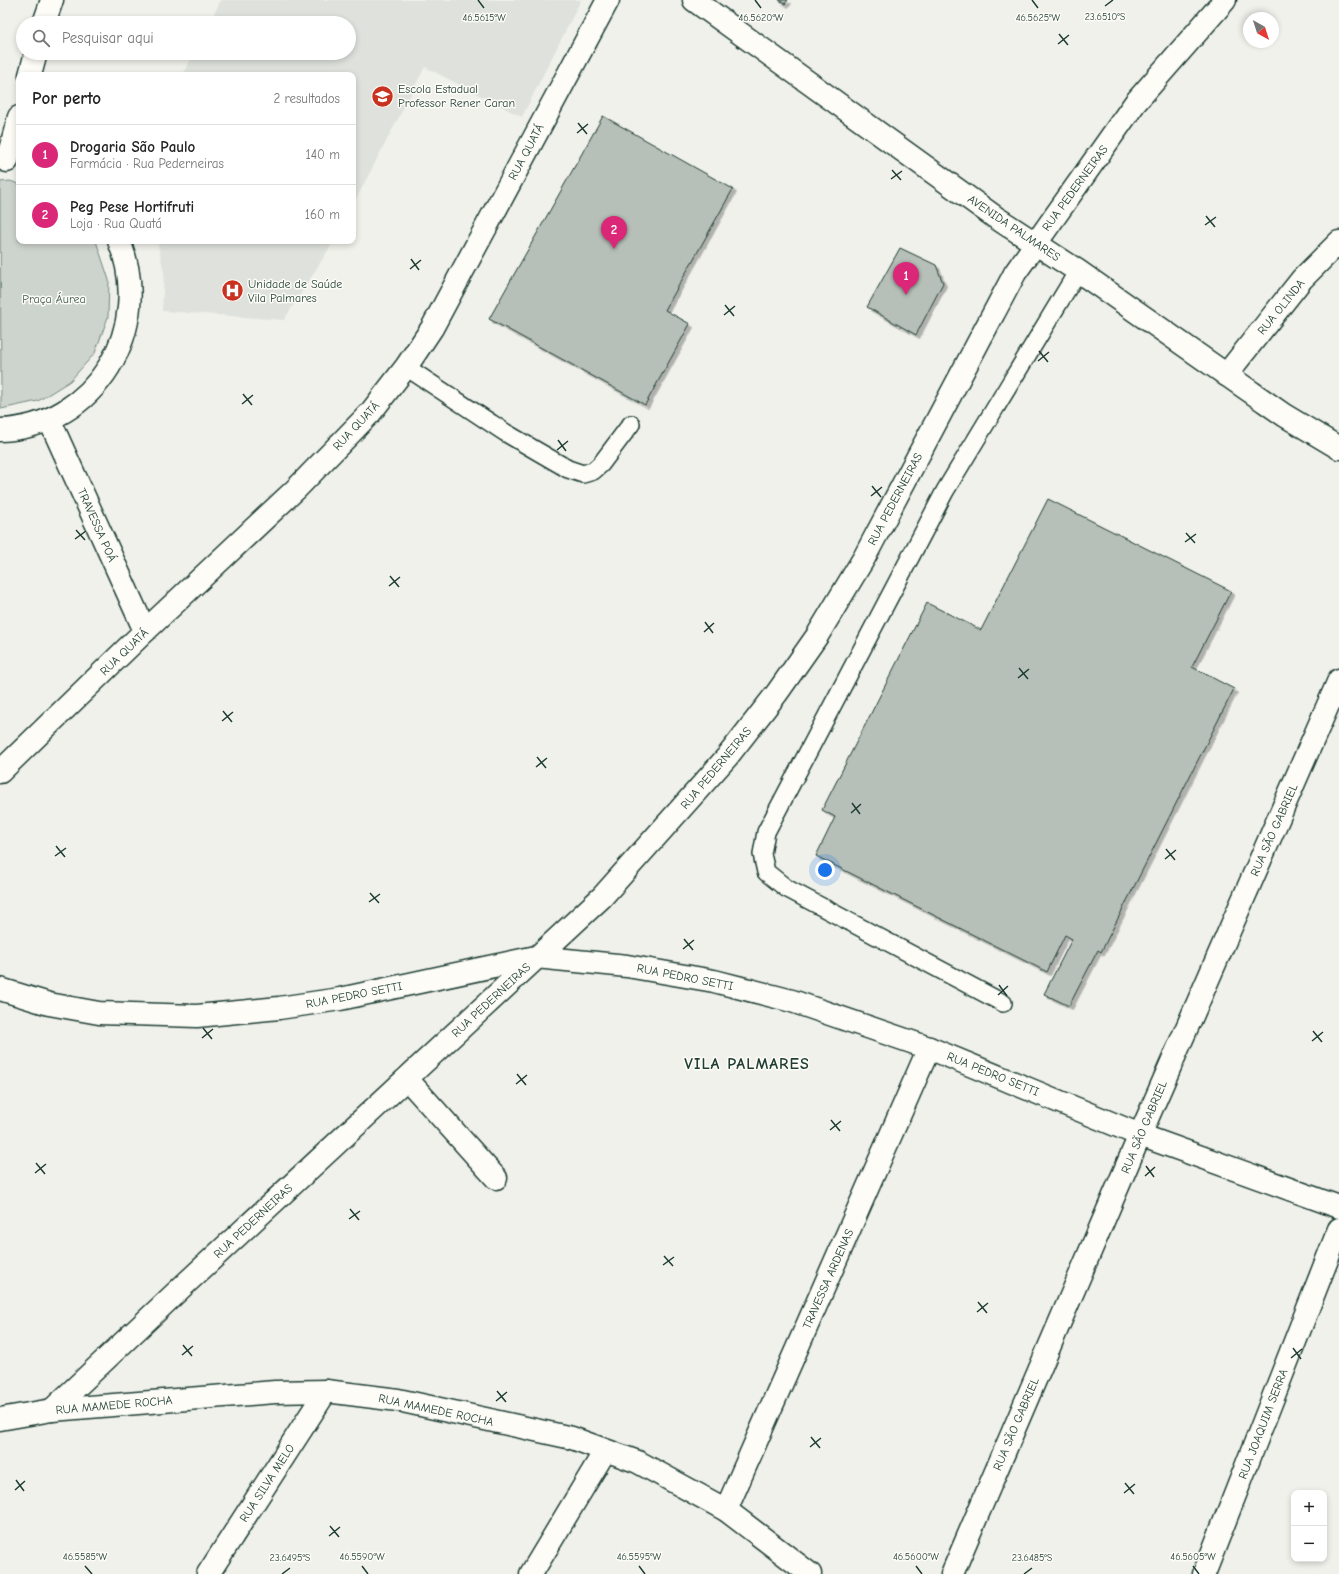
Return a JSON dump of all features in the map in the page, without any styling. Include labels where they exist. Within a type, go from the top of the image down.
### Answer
[{"type":"street","points":[[46,16],[52,0]]},
{"type":"street","name":"RUA QUATÁ","points":[[0,772],[145,631],[296,488],[371,412],[406,367],[432,328],[608,0]]},
{"type":"street","name":"AVENIDA PALMARES","points":[[694,0],[995,217],[1078,271],[1284,415],[1339,448]]},
{"type":"street","name":"RUA PEDERNEIRAS","points":[[52,1410],[602,897],[727,757],[777,693],[817,636],[864,558],[1015,273],[1135,103],[1224,0]]},
{"type":"street","points":[[31,72],[34,60]]},
{"type":"street","points":[[9,162],[16,130]]},
{"type":"street","name":"RUA OLINDA","points":[[1226,375],[1302,279],[1339,242]]},
{"type":"street","points":[[0,430],[29,426],[49,419],[77,402],[100,380],[118,352],[128,321],[131,289],[125,257],[120,244]]},
{"type":"street","name":"TRAVESSA POÁ","points":[[49,419],[145,631]]},
{"type":"street","name":"RUA SÃO GABRIEL","points":[[952,1574],[1140,1135],[1339,680]]},
{"type":"street","name":"RUA PEDRO SETTI","points":[[0,989],[49,1004],[99,1013],[196,1016],[280,1008],[340,998],[536,957],[627,966],[714,980],[792,1001],[929,1048],[1140,1135],[1339,1207]]},
{"type":"street","name":"TRAVESSA ARDENAS","points":[[726,1510],[929,1048]]},
{"type":"street","points":[[407,1079],[496,1178]]},
{"type":"street","name":"RUA JOAQUIM SERRA","points":[[1204,1574],[1339,1229]]},
{"type":"street","name":"RUA MAMEDE ROCHA","points":[[0,1419],[52,1410],[275,1392],[326,1391],[398,1400],[572,1438],[638,1462],[726,1510],[810,1574]]},
{"type":"street","name":"RUA SILVA MELO","points":[[208,1574],[326,1391]]},
{"type":"street","points":[[531,1574],[605,1451]]},
{"type":"lane","points":[[1002,1003],[786,888],[766,872],[762,854],[766,832],[945,491],[1078,271]]},
{"type":"lane","points":[[406,367],[506,433],[568,469],[583,474],[593,471],[602,464],[631,424]]},
{"type":"shaded area","name":"Escola Estadual Professor Rener Caran","points":[[221,0],[581,0],[522,117],[425,67],[356,199],[356,72],[184,72],[190,60],[356,60],[356,16],[213,16]]},
{"type":"shaded area","name":"Unidade de Saúde Vila Palmares","points":[[158,244],[332,244],[284,320],[162,311],[164,272]]},
{"type":"green space","name":"Praça Áurea","points":[[10,181],[16,183],[16,244],[97,244],[109,280],[108,317],[95,353],[70,381],[38,401],[1,409],[0,182]]},
{"type":"building","points":[[779,0],[788,0],[785,4]]},
{"type":"building","points":[[603,116],[733,189],[665,310],[690,324],[645,405],[489,319]]},
{"type":"building","points":[[900,248],[936,265],[943,283],[916,335],[867,307]]},
{"type":"building","points":[[1048,499],[1231,591],[1192,667],[1234,689],[1101,952],[1098,950],[1069,1006],[1044,994],[1072,939],[1065,935],[1047,972],[816,856],[835,817],[822,810],[927,603],[981,630]]},
{"type":"place","name":"Escola Estadual Professor Rener Caran","points":[[382,96]]},
{"type":"place","name":"Peg Pese Hortifruti","points":[[614,249]]},
{"type":"place","name":"Unidade de Saúde Vila Palmares","points":[[233,291]]},
{"type":"place","name":"Drogaria São Paulo","points":[[906,295]]},
{"type":"district","name":"VILA PALMARES","points":[[747,1064]]}]
